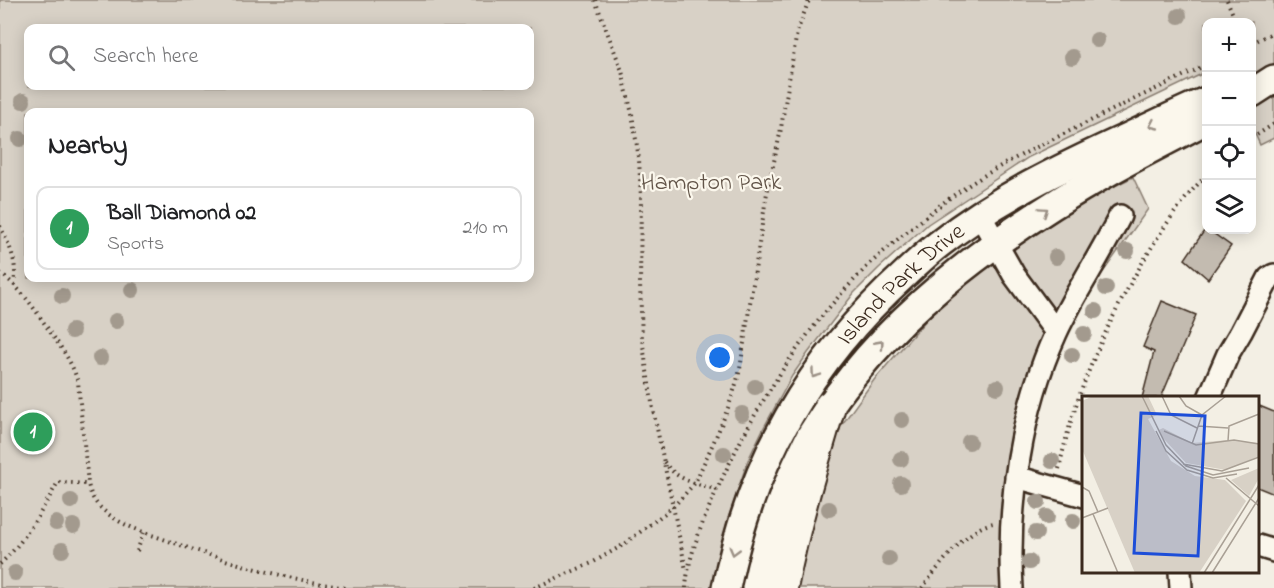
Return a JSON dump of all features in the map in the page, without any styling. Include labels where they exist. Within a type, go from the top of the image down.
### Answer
[{"type":"highway","points":[[782,588],[794,531],[830,406]]},
{"type":"main road","points":[[1256,84],[1274,79]]},
{"type":"main road","points":[[1256,90],[1274,79]]},
{"type":"main road","name":"Island Park Drive","points":[[726,588],[738,536],[774,443],[820,367],[865,313],[938,244],[980,215],[1078,160],[1202,103]]},
{"type":"main road","name":"Island Park Drive","points":[[756,588],[780,505],[810,437],[830,406],[866,360],[912,311],[943,284],[1051,206],[1111,170],[1202,122]]},
{"type":"street","points":[[980,215],[1014,275],[1056,333]]},
{"type":"street","points":[[1012,588],[1016,477],[1036,384],[1056,333],[1119,216]]},
{"type":"street","points":[[1210,396],[1228,354],[1269,278],[1274,275]]},
{"type":"street","points":[[1016,477],[1082,496]]},
{"type":"street","points":[[1259,547],[1274,551]]},
{"type":"street","points":[[1180,573],[1181,588]]},
{"type":"path","points":[[595,0],[622,70],[632,114],[641,198],[641,331],[648,378],[687,572]]},
{"type":"path","points":[[534,588],[592,563],[632,539],[673,507],[695,483],[734,395],[766,198],[780,134],[797,32],[809,0]]},
{"type":"path","points":[[1227,0],[1234,18]]},
{"type":"path","points":[[1256,41],[1274,32]]},
{"type":"path","points":[[1256,135],[1274,124]]},
{"type":"path","points":[[1055,489],[1073,411],[1107,327],[1126,290],[1175,211],[1202,180]]},
{"type":"path","points":[[0,226],[14,258],[14,283]]},
{"type":"path","points":[[0,273],[14,283],[37,311],[68,356],[74,369],[78,382],[88,484],[92,497],[99,507],[125,525],[220,558],[315,585],[347,588]]},
{"type":"path","points":[[664,461],[680,478],[717,490]]},
{"type":"path","points":[[0,564],[29,531],[58,482],[88,484]]},
{"type":"path","points":[[922,588],[946,558],[976,530],[988,524],[1013,519]]},
{"type":"path","points":[[137,551],[144,532]]},
{"type":"green space","name":"Hampton Park","points":[[0,0],[1274,0],[1274,138],[1260,145],[1256,136],[1256,18],[1202,18],[1202,74],[1029,157],[928,224],[854,293],[792,376],[748,460],[727,522],[711,588],[0,588]]},
{"type":"green space","points":[[1133,177],[1148,209],[1079,306],[1064,334],[1045,386],[1029,448],[1021,520],[1021,588],[791,588],[838,430],[874,380],[947,296],[1053,216]]},
{"type":"building","points":[[1202,234],[1214,234],[1231,246],[1208,279],[1185,259]]},
{"type":"building","points":[[1162,301],[1196,315],[1162,396],[1143,396],[1154,352],[1143,347]]},
{"type":"building","points":[[1259,406],[1274,412],[1274,494],[1259,488]]},
{"type":"place","name":"Ball Diamond 02","points":[[33,432]]}]
